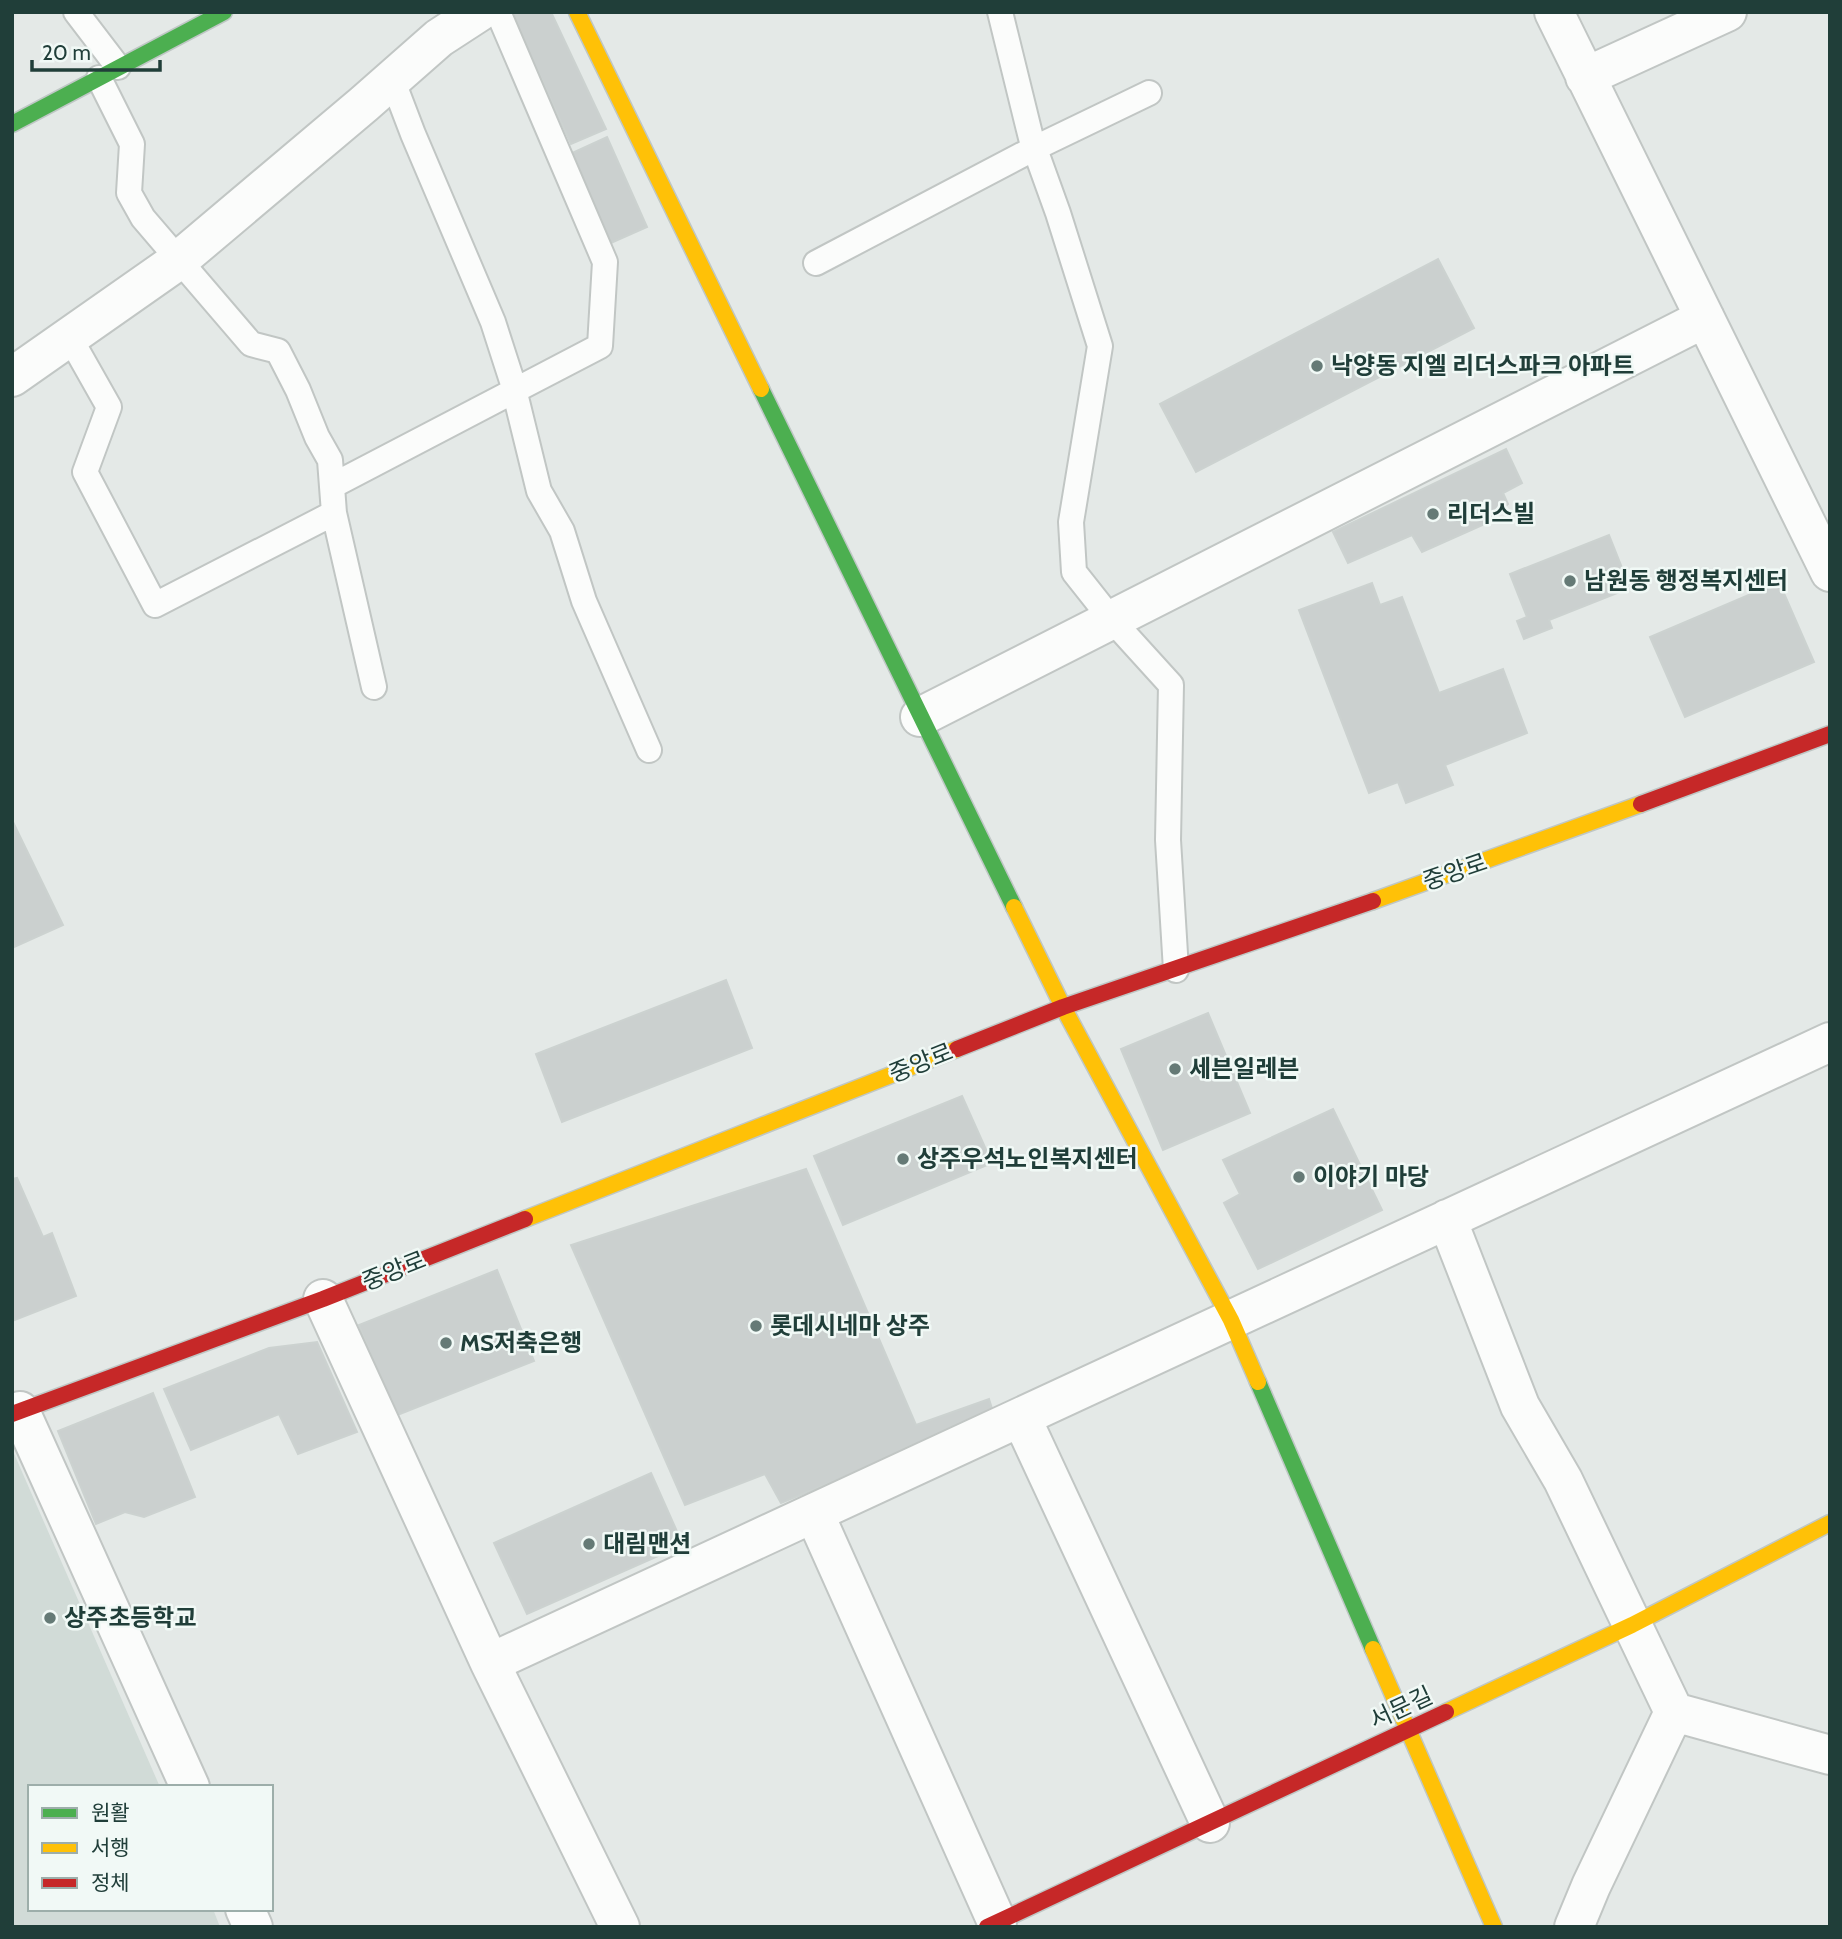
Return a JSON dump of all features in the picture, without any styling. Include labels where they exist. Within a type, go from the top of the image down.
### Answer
[{"type":"street","points":[[12,124],[224,12]]},
{"type":"street","points":[[12,377],[179,260],[439,38],[479,12]]},
{"type":"street","points":[[577,12],[1062,1007],[1231,1320],[1494,1927]]},
{"type":"street","points":[[1554,12],[1830,572]]},
{"type":"street","points":[[1586,78],[1727,12]]},
{"type":"street","points":[[920,718],[1705,318]]},
{"type":"street","name":"중앙로","points":[[189,1785],[16,1412],[323,1299],[1062,1007],[1176,970],[1548,839],[1830,734]]},
{"type":"street","points":[[490,1663],[1830,1042]]},
{"type":"street","points":[[1447,1219],[1520,1406],[1563,1480],[1674,1712],[1830,1755]]},
{"type":"street","points":[[323,1299],[490,1663],[620,1927]]},
{"type":"street","points":[[1021,1417],[1210,1823]]},
{"type":"street","points":[[814,1513],[992,1925]]},
{"type":"street","name":"서문길","points":[[992,1925],[1632,1625],[1830,1523]]},
{"type":"street","points":[[1574,1927],[1674,1712]]},
{"type":"lane","points":[[76,12],[108,73],[132,144],[129,193],[143,218],[251,344],[278,351],[330,460],[334,513],[374,687]]},
{"type":"lane","points":[[332,486],[600,346],[605,262],[498,12]]},
{"type":"lane","points":[[1000,12],[1035,148],[1100,346],[1070,522],[1074,572],[1112,620],[1171,685],[1168,840],[1176,970]]},
{"type":"lane","points":[[392,79],[413,135],[493,322],[514,391],[539,491],[562,531],[584,601],[649,750]]},
{"type":"lane","points":[[816,263],[1035,148],[1149,93]]},
{"type":"lane","points":[[70,338],[109,407],[85,472],[155,604],[334,513]]},
{"type":"shaded area","name":"상주초등학교","points":[[12,1449],[159,1785],[28,1785],[28,1911],[214,1911],[220,1927],[12,1927]]},
{"type":"building","points":[[511,12],[551,12],[606,129],[571,144]]},
{"type":"building","points":[[607,137],[647,227],[611,243],[570,154]]},
{"type":"building","name":"낙양동 지엘 리더스파크 아파트","points":[[1438,259],[1474,328],[1196,472],[1160,404]]},
{"type":"building","name":"리더스빌","points":[[1506,449],[1522,483],[1503,493],[1508,504],[1485,524],[1422,552],[1412,535],[1348,563],[1333,532]]},
{"type":"building","name":"남원동 행정복지센터","points":[[1609,535],[1630,588],[1549,620],[1552,628],[1524,639],[1517,621],[1527,617],[1510,574]]},
{"type":"building","points":[[1779,582],[1814,662],[1685,717],[1650,637]]},
{"type":"building","points":[[1372,583],[1380,605],[1402,597],[1439,693],[1503,669],[1527,733],[1445,765],[1453,785],[1406,803],[1398,782],[1369,793],[1299,610]]},
{"type":"building","points":[[12,820],[63,925],[12,948]]},
{"type":"building","points":[[726,980],[752,1048],[562,1122],[536,1054]]},
{"type":"building","points":[[1208,1013],[1250,1113],[1163,1150],[1121,1049]]},
{"type":"building","name":"상주우석노인복지센터","points":[[962,1096],[992,1163],[843,1225],[814,1156]]},
{"type":"building","name":"이야기 마당","points":[[1333,1109],[1382,1210],[1258,1269],[1224,1203],[1240,1194],[1223,1160]]},
{"type":"building","points":[[806,1169],[916,1425],[989,1399],[994,1415],[781,1503],[765,1474],[685,1505],[571,1245]]},
{"type":"building","points":[[17,1178],[43,1237],[52,1233],[76,1296],[12,1321],[12,1179]]},
{"type":"building","name":"MS저축은행","points":[[497,1270],[534,1361],[395,1416],[359,1325]]},
{"type":"building","points":[[317,1342],[357,1432],[298,1454],[279,1414],[191,1450],[164,1389],[269,1348]]},
{"type":"building","points":[[153,1393],[195,1497],[144,1517],[125,1512],[96,1524],[58,1431]]},
{"type":"building","name":"대림맨션","points":[[651,1473],[683,1545],[527,1614],[494,1543]]},
{"type":"traffic: fast","points":[[12,124],[224,12]]},
{"type":"traffic: fast","points":[[761,389],[1014,907]]},
{"type":"traffic: fast","points":[[1258,1382],[1373,1649]]},
{"type":"traffic: slow","points":[[577,12],[761,389]]},
{"type":"traffic: slow","points":[[1373,901],[1641,804]]},
{"type":"traffic: slow","points":[[1014,907],[1063,1007],[1231,1320],[1258,1382]]},
{"type":"traffic: slow","points":[[525,1219],[957,1049]]},
{"type":"traffic: slow","points":[[1446,1712],[1632,1625],[1830,1523]]},
{"type":"traffic: slow","points":[[1373,1649],[1494,1927]]},
{"type":"traffic: jam","points":[[1641,804],[1830,734]]},
{"type":"traffic: jam","points":[[957,1049],[1063,1007],[1373,901]]},
{"type":"traffic: jam","points":[[12,1414],[323,1299],[525,1219]]},
{"type":"traffic: jam","points":[[987,1927],[1446,1712]]},
{"type":"place","name":"낙양동 지엘 리더스파크 아파트","points":[[1317,366]]},
{"type":"place","name":"리더스빌","points":[[1433,514]]},
{"type":"place","name":"남원동 행정복지센터","points":[[1570,581]]},
{"type":"place","name":"세븐일레븐","points":[[1175,1069]]},
{"type":"place","name":"상주우석노인복지센터","points":[[903,1159]]},
{"type":"place","name":"이야기 마당","points":[[1299,1177]]},
{"type":"place","name":"롯데시네마 상주","points":[[756,1326]]},
{"type":"place","name":"MS저축은행","points":[[446,1343]]},
{"type":"place","name":"대림맨션","points":[[589,1544]]},
{"type":"place","name":"상주초등학교","points":[[50,1618]]}]
